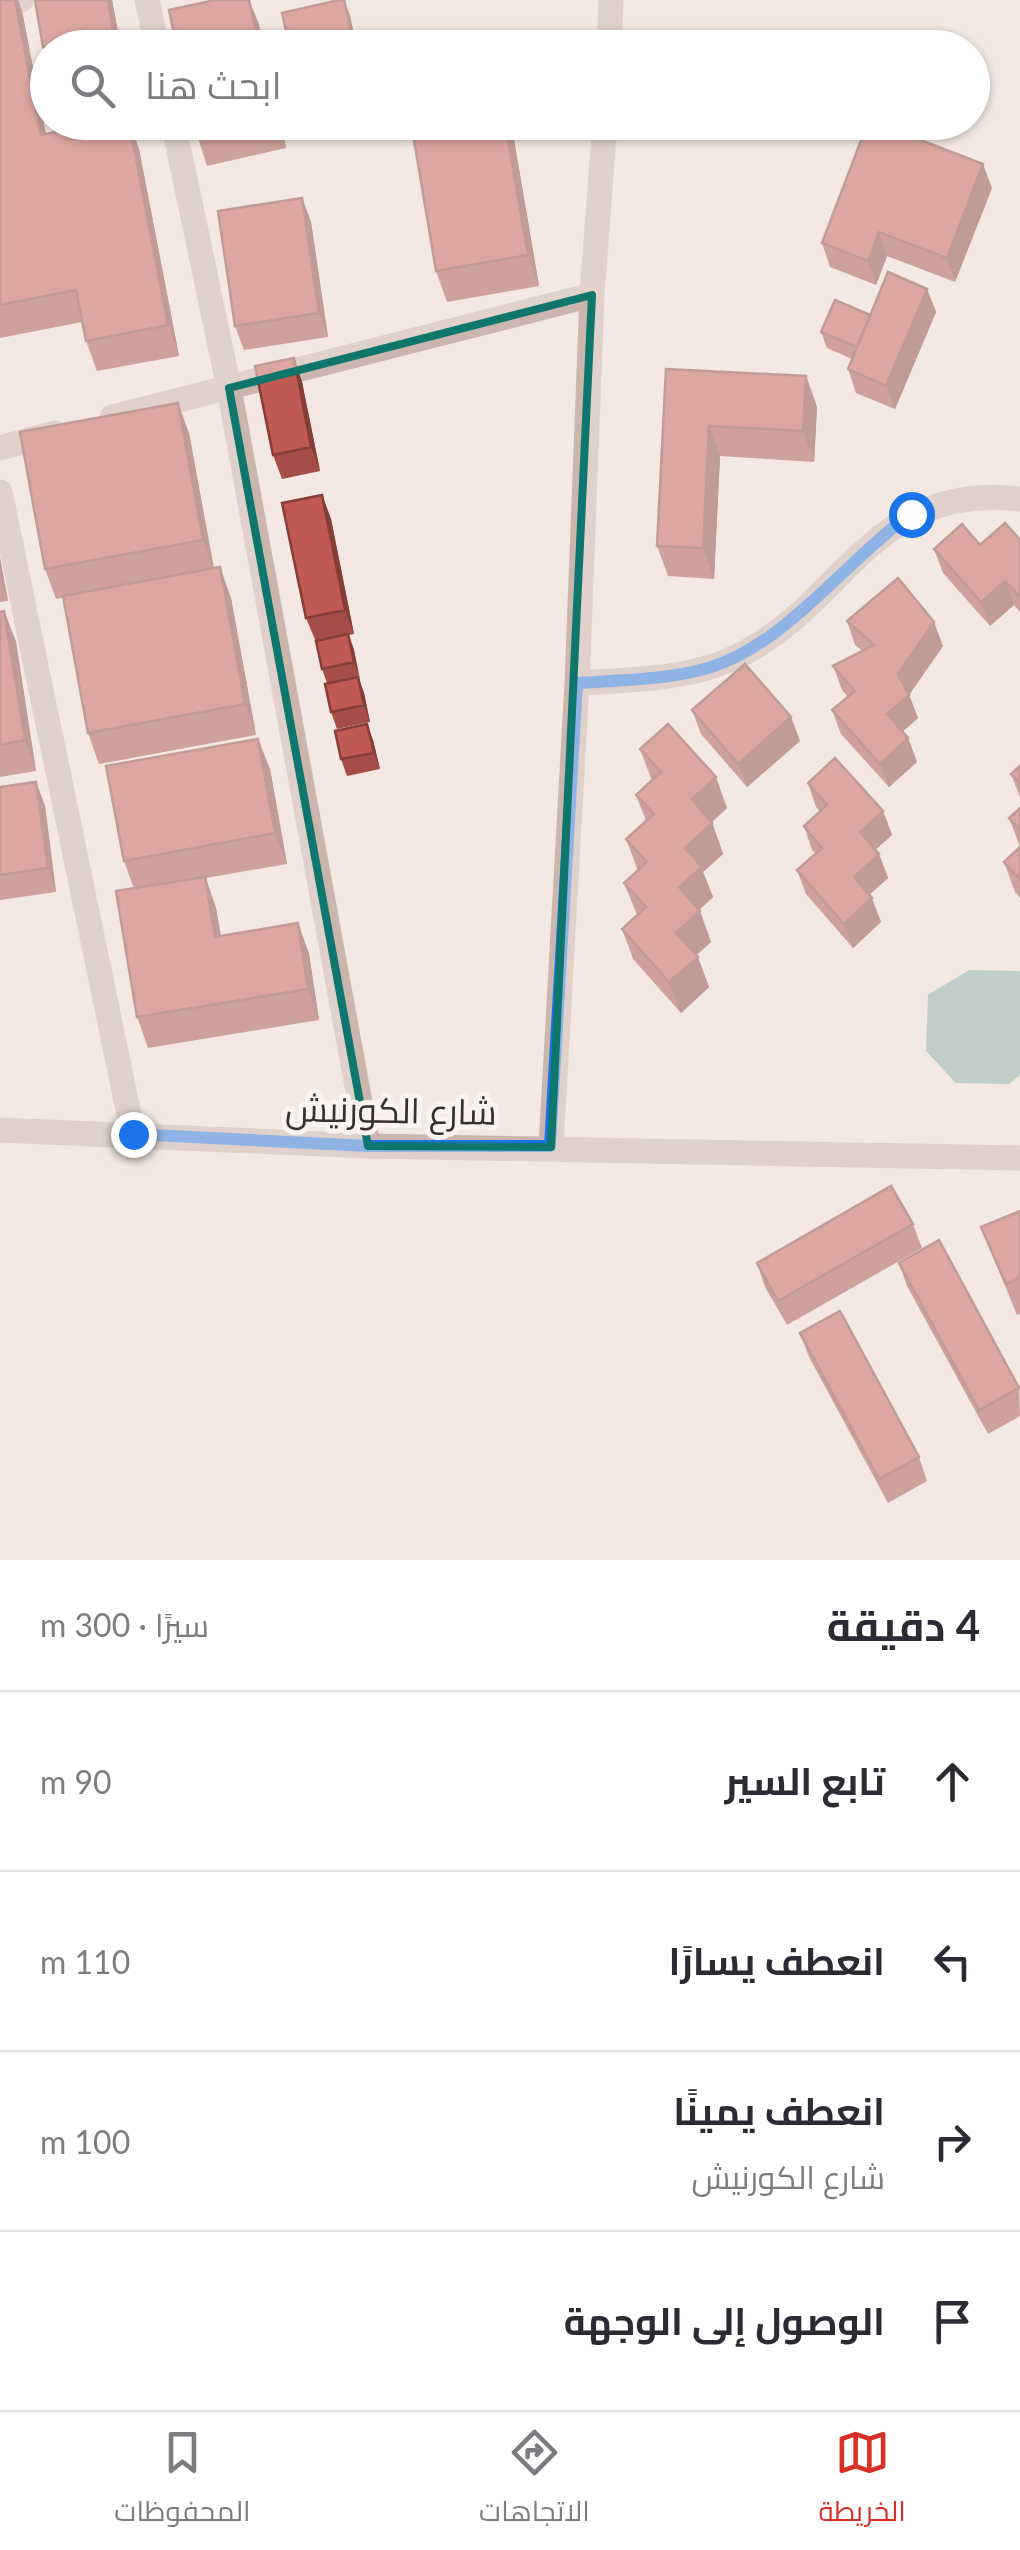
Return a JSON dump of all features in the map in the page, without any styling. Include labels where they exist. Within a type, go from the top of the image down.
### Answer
[{"type":"street","points":[[0,5],[21,0]]},
{"type":"street","points":[[147,0],[153,30]]},
{"type":"street","points":[[609,30],[611,0]]},
{"type":"street","points":[[177,140],[229,388],[368,1146]]},
{"type":"street","points":[[550,1146],[577,683],[592,295],[604,140]]},
{"type":"street","points":[[0,448],[592,295]]},
{"type":"street","points":[[0,492],[133,1134]]},
{"type":"street","points":[[577,683],[680,674],[736,657],[765,640],[883,534],[911,514],[976,497],[1020,499]]},
{"type":"street","name":"شارع الكورنيش","points":[[0,1130],[368,1146],[550,1146],[1020,1158]]},
{"type":"highlighted area","points":[[592,295],[551,1147],[368,1146],[229,388]]},
{"type":"water","points":[[969,970],[1020,971],[1020,1075],[1009,1084],[956,1083],[926,1051],[928,995]]},
{"type":"building","points":[[0,0],[15,0],[30,78],[30,140],[132,140],[168,325],[86,341],[76,290],[0,305]]},
{"type":"building","points":[[35,0],[108,0],[113,30],[40,30]]},
{"type":"building","points":[[215,0],[249,0],[256,30],[173,30],[169,10]]},
{"type":"building","points":[[344,0],[351,30],[286,30],[282,13]]},
{"type":"building","points":[[414,140],[508,140],[528,255],[436,271]]},
{"type":"building","points":[[861,140],[920,140],[983,164],[947,258],[879,232],[868,261],[822,243]]},
{"type":"building","points":[[302,198],[319,313],[235,326],[218,211]]},
{"type":"building","points":[[888,272],[927,289],[886,386],[848,369]]},
{"type":"building","points":[[835,300],[870,315],[857,347],[821,332]]},
{"type":"building","points":[[294,358],[311,447],[273,455],[255,366]]},
{"type":"building","points":[[666,369],[806,376],[803,431],[709,426],[703,548],[657,546]]},
{"type":"building","points":[[178,403],[203,540],[45,569],[20,432]]},
{"type":"building","points":[[322,495],[345,610],[306,618],[282,503]]},
{"type":"building","points":[[1005,523],[1020,540],[1020,597],[1005,581],[981,602],[934,549],[962,524],[980,545]]},
{"type":"building","points":[[220,567],[245,704],[88,733],[63,596]]},
{"type":"building","points":[[898,578],[934,622],[898,674],[909,695],[887,714],[908,738],[880,764],[832,710],[855,691],[833,666],[874,645],[847,621]]},
{"type":"building","points":[[4,611],[25,740],[0,745],[0,612]]},
{"type":"building","points":[[348,634],[354,662],[322,669],[316,641]]},
{"type":"building","points":[[745,664],[791,717],[738,764],[692,710]]},
{"type":"building","points":[[358,677],[364,705],[331,712],[325,684]]},
{"type":"building","points":[[367,724],[374,753],[341,759],[335,731]]},
{"type":"building","points":[[668,724],[716,777],[692,799],[712,823],[685,848],[702,867],[679,887],[700,911],[676,933],[698,957],[669,982],[622,929],[646,907],[624,883],[647,862],[626,839],[654,814],[636,795],[661,772],[640,749]]},
{"type":"building","points":[[258,739],[275,833],[124,861],[106,766]]},
{"type":"building","points":[[835,758],[883,811],[860,832],[879,854],[854,877],[872,898],[844,924],[797,870],[822,848],[804,826],[827,805],[808,783]]},
{"type":"building","points":[[1020,766],[1020,784],[1011,774]]},
{"type":"building","points":[[36,782],[48,868],[0,875],[0,787]]},
{"type":"building","points":[[1020,808],[1020,830],[1009,818]]},
{"type":"building","points":[[1020,847],[1020,880],[1004,862]]},
{"type":"building","points":[[205,877],[215,937],[298,923],[308,989],[137,1017],[116,891]]},
{"type":"building","points":[[891,1186],[913,1224],[778,1301],[757,1263]]},
{"type":"building","points":[[1020,1211],[1020,1278],[1006,1284],[981,1227]]},
{"type":"building","points":[[939,1240],[1019,1388],[979,1410],[899,1263]]},
{"type":"building","points":[[840,1311],[919,1457],[879,1479],[800,1333]]},
{"type":"route","points":[[133,1134],[368,1146],[550,1146],[577,683],[680,674],[736,657],[765,640],[883,534],[911,514]]}]
